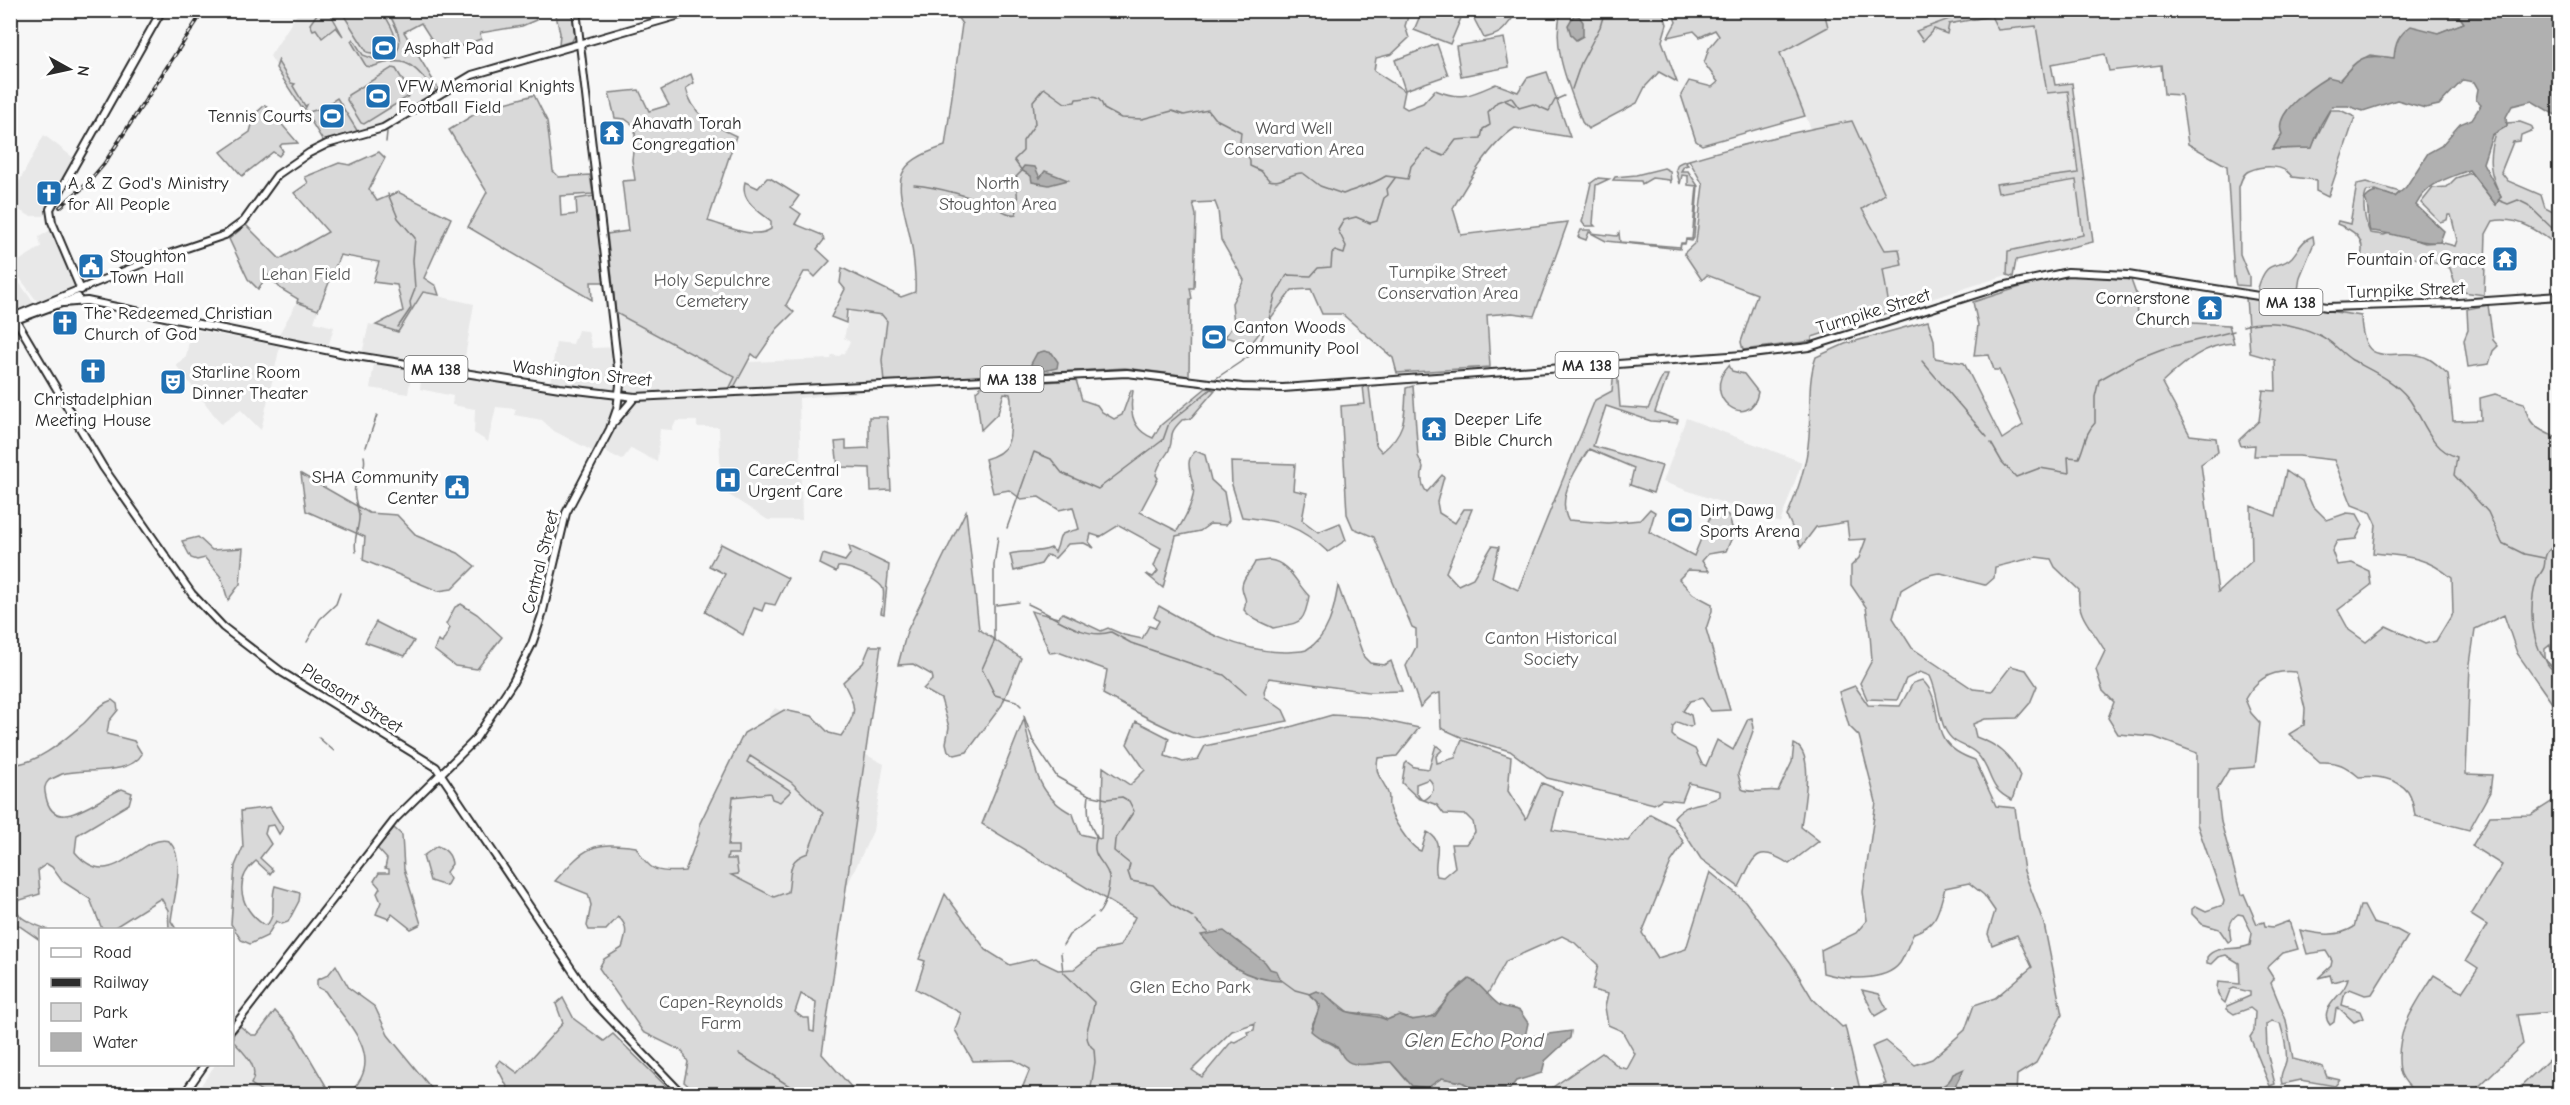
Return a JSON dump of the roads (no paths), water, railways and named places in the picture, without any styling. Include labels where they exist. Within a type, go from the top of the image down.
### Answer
[{"type":"main road","points":[[162,10],[52,205],[50,214],[77,282],[78,293],[144,263],[233,230],[248,217],[277,176],[321,146],[383,128],[478,73],[697,10]]},
{"type":"main road","name":"Central Street","points":[[234,1026],[396,818],[467,749],[483,728],[522,666],[542,615],[558,542],[570,505],[610,429],[619,396],[576,10]]},
{"type":"main road","name":"Turnpike Street","points":[[1189,380],[1242,387],[1283,388],[1778,352],[1809,346],[2016,282],[2072,271],[2128,275],[2327,307],[2458,303],[2559,296]]},
{"type":"main road","name":"Washington Street","points":[[12,318],[28,309],[78,293]]},
{"type":"main road","name":"Washington Street","points":[[78,293],[87,301]]},
{"type":"main road","name":"Washington Street","points":[[63,303],[78,293]]},
{"type":"main road","name":"Washington Street","points":[[12,318],[63,303],[87,301],[350,355],[635,397],[1124,373],[1189,380]]},
{"type":"main road","name":"Pleasant Street","points":[[12,318],[121,494],[207,612],[283,672],[433,765],[587,993],[653,1067],[682,1095]]},
{"type":"main road","points":[[610,429],[635,397]]},
{"type":"main road","points":[[184,1095],[204,1066]]},
{"type":"water","points":[[2446,11],[2559,11],[2559,82],[2556,88],[2559,109],[2555,115],[2532,101],[2512,106],[2506,117],[2507,126],[2492,135],[2483,163],[2501,196],[2496,205],[2469,170],[2439,182],[2426,191],[2416,205],[2444,231],[2440,242],[2370,231],[2365,199],[2375,192],[2395,197],[2406,187],[2428,153],[2441,146],[2460,124],[2472,119],[2481,105],[2476,100],[2478,89],[2474,82],[2463,80],[2439,105],[2425,108],[2397,100],[2363,111],[2348,106],[2332,106],[2321,124],[2312,148],[2273,149],[2282,134],[2280,126],[2288,109],[2328,77],[2340,80],[2358,61],[2369,57],[2394,58],[2398,40],[2411,26],[2438,33],[2464,23],[2460,17],[2448,16]]},
{"type":"water","points":[[1574,15],[1579,16],[1583,22],[1583,36],[1576,40],[1571,35],[1568,25]]},
{"type":"water","points":[[1024,166],[1035,167],[1040,178],[1045,171],[1068,180],[1049,185],[1032,182],[1031,176],[1021,170]]},
{"type":"water","points":[[1044,351],[1052,353],[1058,362],[1057,368],[1044,371],[1032,370],[1031,364],[1037,353]]},
{"type":"water","points":[[1224,931],[1265,962],[1270,969],[1277,971],[1281,981],[1256,977],[1235,968],[1201,935]]},
{"type":"water","name":"Glen Echo Pond","points":[[1469,979],[1477,983],[1498,1004],[1520,1011],[1528,1023],[1525,1037],[1571,1031],[1570,1038],[1545,1061],[1542,1073],[1516,1081],[1506,1094],[1484,1094],[1462,1082],[1442,1078],[1427,1088],[1412,1086],[1391,1062],[1355,1064],[1343,1057],[1334,1044],[1311,1031],[1320,1005],[1309,994],[1316,991],[1326,995],[1340,1008],[1349,1012],[1387,1020],[1399,1015],[1412,1020],[1435,1016],[1449,996]]},
{"type":"water","points":[[1964,1069],[1953,1090],[1956,1094],[1917,1094],[1943,1086],[1953,1074]]},
{"type":"waterway","points":[[1572,89],[1581,63],[1600,27],[1605,10]]},
{"type":"waterway","points":[[914,185],[955,193],[1016,214],[1018,206],[1016,177],[1022,171],[1014,160],[1023,151],[1023,141],[1035,124],[1033,101],[1044,88],[1065,103],[1075,102],[1076,99],[1096,98],[1102,103],[1104,109],[1121,118],[1142,119],[1172,111],[1184,115],[1208,110],[1214,118],[1241,132],[1240,142],[1250,160],[1250,166],[1261,171],[1269,180],[1274,181],[1303,173],[1320,186],[1343,194],[1386,176],[1408,179],[1411,166],[1426,149],[1444,156],[1456,140],[1481,138],[1483,129],[1490,125],[1488,112],[1497,102],[1511,97],[1519,108],[1533,104],[1549,111],[1555,100],[1564,96]]},
{"type":"waterway","points":[[1504,100],[1515,106]]},
{"type":"waterway","points":[[386,142],[387,132]]},
{"type":"waterway","points":[[1215,379],[1257,351],[1275,296],[1287,275],[1311,276],[1318,268],[1331,267],[1332,253],[1335,251],[1344,254],[1346,246],[1338,230],[1344,220],[1356,217],[1370,223],[1377,221],[1384,198],[1388,195],[1387,189],[1395,178]]},
{"type":"waterway","points":[[388,194],[398,218],[415,238],[413,260],[415,289],[410,302],[411,308],[398,327]]},
{"type":"waterway","points":[[2498,200],[2508,204],[2518,200],[2528,205],[2552,228],[2560,228]]},
{"type":"waterway","points":[[2243,326],[2272,323],[2291,325],[2310,331],[2332,343],[2352,360],[2397,386],[2409,399],[2434,441],[2440,448],[2457,457],[2454,475],[2488,512],[2502,543],[2524,554],[2544,558]]},
{"type":"waterway","points":[[1991,443],[2002,462],[2016,477],[2040,468],[2069,473],[2068,457],[2079,458],[2087,435],[2095,423],[2095,397],[2099,380],[2136,359],[2162,349],[2234,331]]},
{"type":"waterway","points":[[1922,361],[1987,437]]},
{"type":"waterway","points":[[1007,528],[1034,452],[1051,459],[1062,473],[1098,489],[1163,440],[1169,423],[1212,388]]},
{"type":"waterway","points":[[366,447],[377,415]]},
{"type":"waterway","points":[[356,552],[355,539],[359,515],[354,491],[362,472],[364,456]]},
{"type":"waterway","points":[[998,537],[994,565],[994,642],[982,669],[995,695],[1016,701],[1021,706]]},
{"type":"waterway","points":[[2560,541],[2546,554],[2532,603],[2533,630],[2537,643],[2542,655],[2560,671]]},
{"type":"waterway","points":[[307,642],[320,619],[336,604],[340,593]]},
{"type":"waterway","points":[[996,605],[1019,602]]},
{"type":"waterway","points":[[1028,604],[1079,630],[1100,634],[1111,632],[1131,643],[1224,675],[1246,694]]},
{"type":"waterway","points":[[1024,716],[1033,741],[1057,777],[1089,795],[1107,799],[1122,797],[1129,801],[1134,811],[1115,840],[1114,851],[1130,864],[1128,872],[1131,881],[1153,885],[1172,905],[1193,917]]},
{"type":"waterway","points":[[319,738],[334,751]]},
{"type":"waterway","points":[[1089,795],[1089,817],[1097,837],[1096,855],[1109,877],[1106,897],[1098,914]]},
{"type":"waterway","points":[[1063,945],[1069,935],[1093,917]]},
{"type":"waterway","points":[[1196,921],[1208,932]]},
{"type":"waterway","points":[[1061,953],[1063,972],[1094,1002],[1087,1033],[1089,1044],[1094,1049],[1095,1062],[1090,1094]]},
{"type":"waterway","points":[[1280,979],[1295,990],[1310,994]]},
{"type":"waterway","points":[[739,1054],[791,1087],[796,1094]]},
{"type":"railway","points":[[60,207],[87,184],[104,164],[204,10]]},
{"type":"place","name":"Asphalt Pad","points":[[384,48]]},
{"type":"place","name":"VFW Memorial Knights Football Field","points":[[378,96]]},
{"type":"place","name":"Tennis Courts","points":[[332,116]]},
{"type":"place","name":"Ahavath Torah Congregation","points":[[612,133]]},
{"type":"place","name":"A & Z God's Ministry for All People","points":[[49,193]]},
{"type":"place","name":"Fountain of Grace","points":[[2505,259]]},
{"type":"place","name":"Stoughton Town Hall","points":[[91,266]]},
{"type":"place","name":"Cornerstone Church","points":[[2210,308]]},
{"type":"place","name":"The Redeemed Christian Church of God","points":[[65,323]]},
{"type":"place","name":"Canton Woods Community Pool","points":[[1214,337]]},
{"type":"place","name":"Christadelphian Meeting House","points":[[93,371]]},
{"type":"place","name":"Starline Room Dinner Theater","points":[[173,382]]},
{"type":"place","name":"Deeper Life Bible Church","points":[[1434,429]]},
{"type":"place","name":"CareCentral Urgent Care","points":[[728,480]]},
{"type":"place","name":"SHA Community Center","points":[[457,487]]},
{"type":"place","name":"Dirt Dawg Sports Arena","points":[[1680,520]]},
{"type":"park label","name":"Ward Well Conservation Area","points":[[1294,138]]},
{"type":"park label","name":"North Stoughton Area","points":[[998,193]]},
{"type":"park label","name":"Lehan Field","points":[[306,274]]},
{"type":"park label","name":"Turnpike Street Conservation Area","points":[[1448,282]]},
{"type":"park label","name":"Holy Sepulchre Cemetery","points":[[712,290]]},
{"type":"park label","name":"Canton Historical Society","points":[[1551,648]]},
{"type":"park label","name":"Glen Echo Park","points":[[1190,987]]},
{"type":"park label","name":"Capen-Reynolds Farm","points":[[721,1012]]}]
